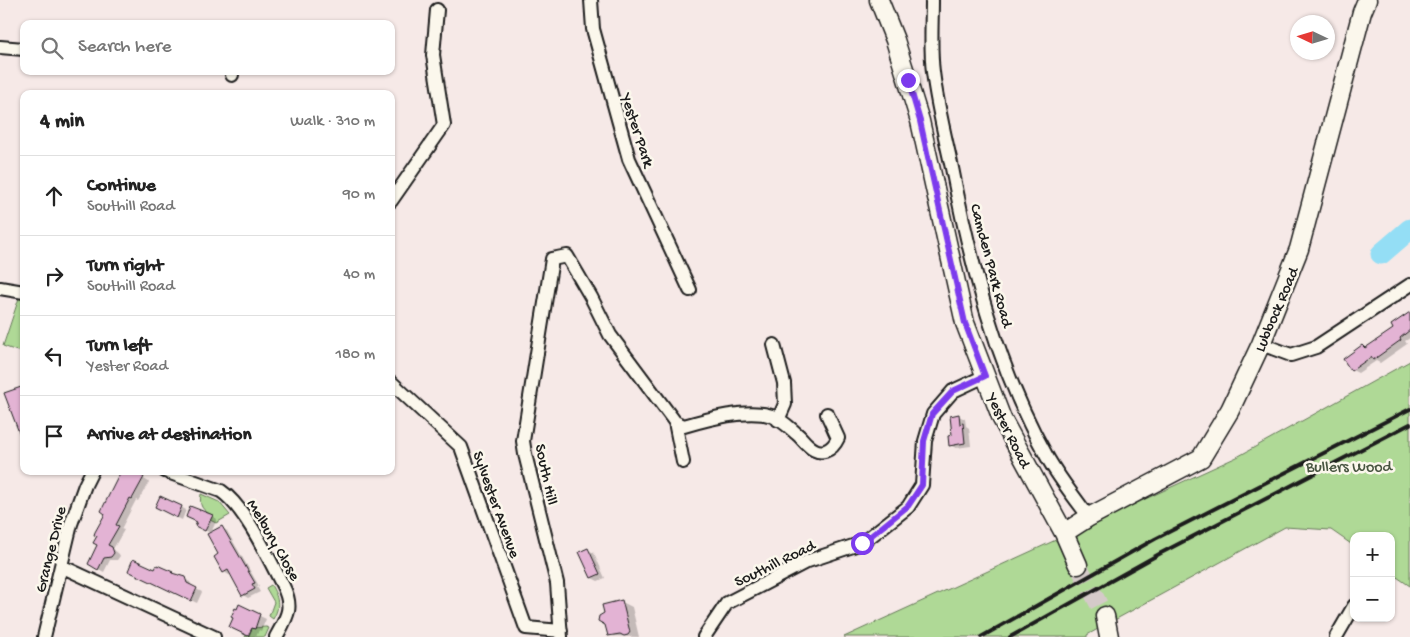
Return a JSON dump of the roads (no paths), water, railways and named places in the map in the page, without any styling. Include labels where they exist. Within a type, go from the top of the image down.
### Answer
[{"type":"street","name":"Yester Park","points":[[591,0],[593,29],[629,159],[690,290]]},
{"type":"street","name":"Yester Road","points":[[878,0],[895,40],[920,121],[963,315],[1002,419],[1064,533],[1078,564]]},
{"type":"street","name":"Camden Park Road","points":[[932,0],[933,70],[939,111],[960,213],[983,302],[1023,408],[1045,455],[1059,478],[1088,517]]},
{"type":"street","name":"Lubbock Road","points":[[1064,533],[1088,517],[1201,458],[1230,410],[1261,344],[1299,249],[1362,12],[1367,0]]},
{"type":"street","points":[[395,195],[444,124],[433,55],[437,10]]},
{"type":"street","points":[[0,48],[20,49]]},
{"type":"street","name":"South Hill","points":[[561,634],[556,583],[523,441],[552,259],[567,256],[592,297],[610,335],[676,422]]},
{"type":"street","points":[[1261,344],[1290,355],[1316,347],[1410,284]]},
{"type":"street","points":[[0,288],[20,291]]},
{"type":"street","points":[[774,345],[784,384],[785,404],[778,420]]},
{"type":"street","name":"Southill Road","points":[[704,637],[727,603],[808,561],[862,543],[908,506],[922,485],[924,441],[932,414],[953,391],[985,376]]},
{"type":"street","name":"Sylvester Avenue","points":[[395,386],[461,447],[526,628],[561,634]]},
{"type":"street","points":[[676,422],[684,426],[727,416],[755,413],[772,416],[799,435],[809,447],[820,451],[827,451],[834,446],[838,438],[827,414]]},
{"type":"street","points":[[676,422],[684,462]]},
{"type":"street","name":"Grange Drive","points":[[44,637],[78,502],[90,475]]},
{"type":"street","name":"Melbury Close","points":[[176,475],[221,491],[229,496],[241,511],[284,586],[289,599],[288,615],[276,637]]},
{"type":"street","points":[[61,566],[214,637]]},
{"type":"street","points":[[1336,637],[1350,613]]},
{"type":"street","points":[[1104,616],[1109,637]]},
{"type":"waterway","points":[[1381,254],[1410,229]]},
{"type":"tunnel","points":[[1078,565],[1105,616]]},
{"type":"railway","points":[[981,637],[1155,539],[1410,409]]},
{"type":"railway","points":[[1010,637],[1161,553],[1410,424]]},
{"type":"park label","name":"Bullers Wood","points":[[1349,465]]}]
